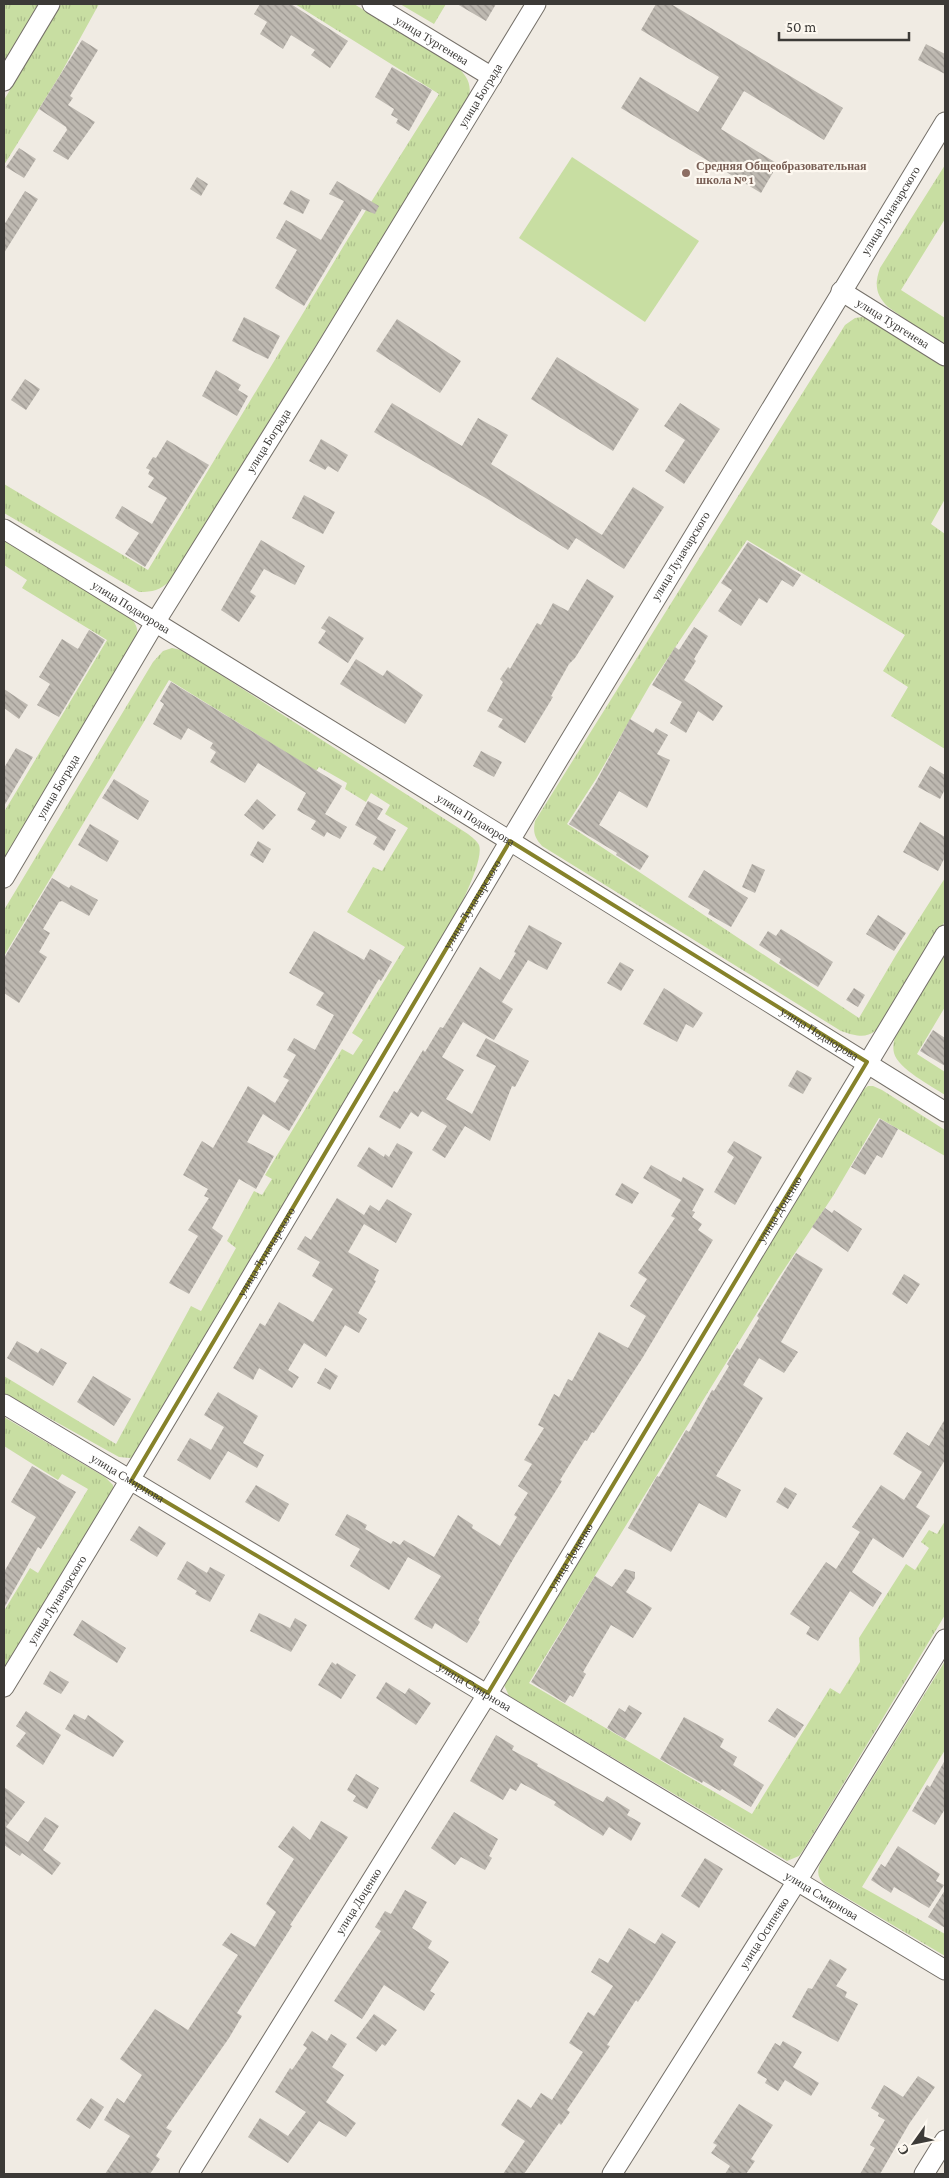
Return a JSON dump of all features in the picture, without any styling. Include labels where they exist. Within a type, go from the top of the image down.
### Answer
[{"type":"street","points":[[4,81],[50,4]]},
{"type":"street","name":"улица Тургенева","points":[[372,4],[492,77]]},
{"type":"street","name":"улица Бограда","points":[[4,878],[156,622],[536,4]]},
{"type":"street","name":"улица Луначарского","points":[[4,1687],[130,1481],[510,841],[841,291],[945,122]]},
{"type":"street","name":"улица Тургенева","points":[[841,291],[945,356]]},
{"type":"street","name":"улица Подаюрова","points":[[4,529],[945,1112]]},
{"type":"street","name":"улица Доценко","points":[[189,2174],[488,1694],[945,935]]},
{"type":"street","name":"улица Смирнова","points":[[4,1404],[945,1970]]},
{"type":"street","name":"улица Осипенко","points":[[612,2174],[797,1881],[945,1639]]},
{"type":"street","points":[[924,2174],[945,2140]]},
{"type":"highlighted area","points":[[510,841],[867,1062],[488,1693],[131,1481]]},
{"type":"green space","points":[[4,4],[45,4],[4,75]]},
{"type":"green space","points":[[61,4],[99,4],[60,75],[4,165],[4,100]]},
{"type":"green space","points":[[295,4],[354,4],[455,65],[468,81],[470,90],[468,100],[170,581],[156,590],[139,592],[4,513],[4,484],[148,570],[346,242],[439,94]]},
{"type":"green space","points":[[400,4],[446,4],[434,24]]},
{"type":"green space","points":[[572,157],[699,241],[645,322],[519,238]]},
{"type":"green space","points":[[945,165],[945,219],[901,290],[945,318],[945,347],[888,307],[879,294],[877,280],[880,268]]},
{"type":"green space","points":[[862,317],[873,321],[945,365],[945,499],[931,524],[945,534],[945,749],[891,716],[908,687],[883,671],[905,635],[747,540],[650,685],[596,779],[567,824],[859,1018],[945,878],[945,921],[888,1016],[873,1032],[863,1036],[841,1031],[542,846],[536,837],[534,828],[535,821],[845,325],[855,318]]},
{"type":"green space","points":[[4,540],[130,617],[136,625],[137,633],[136,640],[4,859],[4,812],[107,640],[22,588],[27,580],[4,565]]},
{"type":"green space","points":[[172,648],[181,650],[207,666],[468,834],[479,845],[480,853],[473,878],[444,939],[137,1455],[130,1458],[119,1457],[4,1393],[4,1376],[116,1444],[191,1306],[201,1311],[236,1248],[227,1241],[254,1191],[262,1195],[272,1179],[265,1175],[342,1049],[353,1055],[363,1040],[352,1033],[405,947],[347,912],[373,867],[382,871],[408,828],[385,814],[390,805],[371,793],[366,802],[345,789],[347,783],[319,767],[316,771],[169,680],[4,956],[4,910],[153,662],[163,651]]},
{"type":"green space","points":[[945,954],[945,1007],[917,1054],[945,1072],[945,1095],[908,1071],[897,1059],[893,1047],[897,1030]]},
{"type":"green space","points":[[868,1086],[882,1090],[945,1130],[945,1156],[879,1118],[833,1196],[777,1280],[529,1683],[752,1814],[830,1688],[840,1694],[860,1662],[859,1638],[906,1564],[915,1570],[929,1548],[921,1542],[929,1530],[937,1534],[945,1521],[945,1615],[804,1849],[799,1856],[787,1861],[509,1696],[504,1685],[505,1676],[764,1248],[863,1090]]},
{"type":"green space","points":[[4,1417],[105,1477],[113,1485],[113,1496],[4,1674],[4,1611],[30,1568],[38,1573],[88,1489],[62,1474],[58,1480],[4,1446]]},
{"type":"green space","points":[[945,1661],[945,1750],[862,1887],[945,1934],[945,1956],[825,1885],[818,1872],[821,1862]]},
{"type":"building","points":[[260,4],[291,4],[348,41],[330,68],[311,55],[315,50],[291,35],[283,49],[260,34],[267,22],[254,14]]},
{"type":"building","points":[[457,4],[496,4],[486,21]]},
{"type":"building","points":[[656,4],[671,4],[843,108],[824,140],[744,91],[721,129],[778,164],[761,193],[621,108],[640,77],[698,112],[719,77],[641,30]]},
{"type":"building","points":[[82,40],[98,50],[70,96],[73,98],[68,105],[95,122],[68,160],[53,151],[67,130],[66,127],[39,109]]},
{"type":"building","points":[[926,44],[945,54],[945,74],[918,60]]},
{"type":"building","points":[[392,67],[432,90],[409,131],[396,123],[398,119],[391,115],[394,109],[375,97]]},
{"type":"building","points":[[19,148],[36,159],[24,178],[6,167]]},
{"type":"building","points":[[197,177],[208,184],[201,196],[190,189]]},
{"type":"building","points":[[337,181],[379,206],[375,214],[362,209],[304,306],[275,288],[297,250],[276,238],[286,220],[321,240],[344,201],[329,194]]},
{"type":"building","points":[[291,190],[310,200],[303,214],[283,204]]},
{"type":"building","points":[[25,191],[38,199],[4,253],[4,225]]},
{"type":"building","points":[[244,317],[280,336],[268,359],[232,341]]},
{"type":"building","points":[[397,319],[461,361],[440,393],[376,351]]},
{"type":"building","points":[[557,357],[639,409],[613,451],[531,399]]},
{"type":"building","points":[[216,370],[241,385],[238,390],[248,396],[237,416],[202,396]]},
{"type":"building","points":[[25,379],[40,389],[26,410],[11,400]]},
{"type":"building","points":[[392,403],[462,446],[478,418],[508,435],[491,464],[602,535],[633,487],[664,507],[624,569],[576,538],[568,550],[489,500],[374,432]]},
{"type":"building","points":[[680,403],[720,429],[684,484],[665,471],[685,440],[664,426]]},
{"type":"building","points":[[321,439],[348,455],[338,472],[328,466],[325,470],[309,461]]},
{"type":"building","points":[[167,440],[209,465],[145,567],[125,554],[139,533],[115,518],[122,506],[152,524],[167,498],[148,487],[154,478],[148,474],[150,470],[146,468],[153,457],[156,458]]},
{"type":"building","points":[[304,495],[335,512],[323,534],[292,518]]},
{"type":"building","points":[[261,540],[305,566],[295,585],[264,569],[250,592],[256,596],[239,622],[221,610]]},
{"type":"building","points":[[748,542],[801,575],[793,587],[782,580],[767,603],[759,598],[741,626],[718,611],[732,590],[721,583]]},
{"type":"building","points":[[587,579],[614,596],[575,658],[569,664],[551,696],[553,697],[525,743],[498,727],[503,719],[487,711],[503,682],[500,679],[508,667],[510,669],[537,623],[541,625],[553,603],[568,611]]},
{"type":"building","points":[[329,616],[364,638],[348,663],[318,643],[326,631],[321,628]]},
{"type":"building","points":[[694,627],[708,636],[684,680],[723,706],[713,721],[698,711],[686,733],[670,723],[682,702],[652,685],[675,647],[679,650]]},
{"type":"building","points":[[89,630],[105,640],[59,717],[37,705],[50,684],[39,677],[62,639],[78,649]]},
{"type":"building","points":[[356,659],[383,676],[387,670],[423,695],[405,724],[340,684]]},
{"type":"building","points":[[171,682],[342,786],[325,814],[347,827],[340,839],[327,832],[324,837],[311,829],[316,821],[297,810],[306,793],[258,763],[245,783],[210,762],[216,752],[210,748],[213,743],[188,728],[181,740],[153,724],[164,704],[160,701]]},
{"type":"building","points":[[4,689],[28,705],[19,719],[4,708]]},
{"type":"building","points":[[630,719],[653,733],[656,728],[668,735],[657,754],[670,760],[647,808],[619,791],[599,825],[649,856],[640,870],[616,855],[617,853],[569,824],[595,784]]},
{"type":"building","points":[[16,748],[33,757],[4,806],[4,768]]},
{"type":"building","points":[[481,751],[502,762],[494,777],[473,766]]},
{"type":"building","points":[[930,766],[945,775],[945,789],[940,799],[918,787]]},
{"type":"building","points":[[114,779],[149,801],[138,820],[102,798]]},
{"type":"building","points":[[257,799],[276,815],[263,830],[244,815]]},
{"type":"building","points":[[368,801],[383,809],[377,819],[396,830],[384,851],[373,844],[377,837],[355,825]]},
{"type":"building","points":[[920,822],[945,837],[945,857],[938,871],[903,852]]},
{"type":"building","points":[[90,824],[119,841],[107,862],[78,845]]},
{"type":"building","points":[[258,841],[271,849],[263,863],[250,855]]},
{"type":"building","points":[[752,864],[765,870],[755,893],[742,887]]},
{"type":"building","points":[[704,870],[748,898],[731,927],[708,914],[710,910],[688,897]]},
{"type":"building","points":[[52,878],[69,888],[71,885],[98,900],[89,916],[62,901],[59,902],[43,929],[50,933],[39,952],[47,957],[19,1003],[4,993],[4,958]]},
{"type":"building","points":[[878,915],[906,933],[894,951],[866,934]]},
{"type":"building","points":[[529,925],[562,943],[547,970],[528,960],[502,1002],[513,1009],[494,1040],[463,1022],[442,1057],[464,1070],[446,1099],[472,1114],[496,1066],[476,1056],[486,1038],[529,1061],[515,1087],[512,1086],[490,1141],[465,1126],[445,1158],[432,1150],[447,1126],[422,1111],[418,1117],[411,1112],[400,1129],[379,1117],[394,1091],[397,1093],[423,1050],[425,1052],[440,1027],[443,1028],[480,967],[500,980],[516,953],[514,952]]},
{"type":"building","points":[[781,929],[833,962],[818,987],[779,963],[781,959],[759,945],[768,931],[776,936]]},
{"type":"building","points":[[314,931],[364,960],[370,949],[392,962],[381,981],[379,979],[289,1131],[263,1114],[247,1142],[274,1156],[256,1189],[239,1179],[212,1228],[223,1236],[189,1294],[169,1283],[198,1236],[188,1230],[209,1198],[204,1196],[208,1189],[183,1175],[202,1141],[213,1148],[248,1086],[275,1103],[289,1080],[283,1077],[296,1055],[287,1050],[294,1038],[315,1050],[334,1015],[316,1005],[324,993],[289,973]]},
{"type":"building","points":[[620,962],[634,970],[621,991],[607,983]]},
{"type":"building","points":[[664,988],[703,1013],[693,1028],[686,1024],[677,1042],[643,1024]]},
{"type":"building","points":[[854,988],[865,995],[858,1007],[846,1000]]},
{"type":"building","points":[[933,1030],[945,1038],[945,1066],[920,1051]]},
{"type":"building","points":[[797,1070],[812,1078],[803,1094],[788,1086]]},
{"type":"building","points":[[880,1119],[898,1129],[882,1158],[877,1155],[865,1175],[851,1167]]},
{"type":"building","points":[[734,1141],[762,1157],[735,1205],[714,1192],[734,1157],[727,1152]]},
{"type":"building","points":[[397,1143],[413,1152],[392,1188],[357,1166],[369,1147],[384,1157],[385,1154],[389,1157]]},
{"type":"building","points":[[651,1165],[681,1182],[683,1177],[704,1189],[692,1211],[695,1212],[692,1217],[702,1224],[698,1230],[713,1240],[643,1357],[594,1433],[592,1432],[587,1441],[585,1440],[560,1480],[562,1481],[515,1556],[467,1643],[435,1623],[432,1629],[414,1619],[441,1576],[408,1557],[389,1590],[350,1566],[360,1549],[335,1535],[347,1514],[367,1525],[365,1529],[391,1544],[393,1541],[400,1545],[404,1540],[434,1557],[458,1515],[473,1525],[472,1528],[500,1546],[517,1517],[514,1515],[528,1493],[518,1486],[532,1464],[524,1460],[544,1428],[538,1425],[554,1394],[559,1397],[568,1379],[572,1381],[599,1332],[628,1348],[646,1316],[630,1306],[647,1279],[638,1273],[675,1218],[671,1216],[681,1200],[643,1178]]},
{"type":"building","points":[[622,1183],[639,1193],[632,1204],[615,1195]]},
{"type":"building","points":[[337,1198],[364,1215],[370,1205],[379,1211],[387,1199],[412,1214],[396,1243],[364,1224],[348,1252],[379,1270],[374,1280],[376,1281],[358,1313],[367,1319],[359,1333],[345,1325],[326,1357],[304,1343],[288,1370],[299,1377],[292,1388],[259,1368],[253,1380],[233,1368],[260,1323],[265,1326],[279,1302],[313,1322],[333,1289],[312,1276],[320,1262],[297,1249],[305,1236],[311,1240]]},
{"type":"building","points":[[825,1208],[832,1213],[834,1210],[862,1229],[848,1252],[812,1227]]},
{"type":"building","points":[[796,1253],[823,1269],[781,1342],[798,1352],[784,1373],[759,1358],[743,1385],[763,1398],[716,1476],[741,1490],[726,1518],[699,1503],[671,1552],[628,1528],[657,1476],[659,1477],[686,1430],[689,1432],[712,1390],[714,1391],[737,1348],[740,1350],[759,1318],[757,1316]]},
{"type":"building","points":[[904,1274],[920,1284],[907,1304],[892,1294]]},
{"type":"building","points":[[17,1341],[38,1353],[41,1348],[67,1363],[53,1386],[7,1358]]},
{"type":"building","points":[[325,1368],[338,1376],[330,1390],[317,1383]]},
{"type":"building","points":[[93,1376],[131,1399],[114,1426],[77,1402]]},
{"type":"building","points":[[218,1392],[258,1416],[243,1443],[264,1455],[257,1468],[228,1451],[210,1480],[177,1460],[190,1438],[211,1450],[224,1427],[204,1415]]},
{"type":"building","points":[[945,1419],[945,1460],[916,1507],[930,1516],[903,1558],[873,1538],[852,1572],[882,1593],[873,1607],[850,1591],[818,1641],[806,1634],[810,1627],[790,1614],[826,1562],[836,1569],[860,1532],[852,1527],[881,1485],[904,1500],[922,1472],[893,1454],[907,1432],[929,1446]]},
{"type":"building","points":[[32,1466],[76,1492],[41,1549],[38,1547],[4,1608],[4,1572],[36,1517],[11,1502]]},
{"type":"building","points":[[256,1485],[289,1504],[279,1522],[245,1502]]},
{"type":"building","points":[[785,1487],[797,1494],[788,1509],[776,1502]]},
{"type":"building","points":[[139,1526],[166,1543],[157,1557],[130,1540]]},
{"type":"building","points":[[187,1561],[207,1573],[210,1567],[225,1575],[210,1602],[195,1594],[197,1591],[177,1579]]},
{"type":"building","points":[[625,1569],[635,1572],[635,1578],[626,1592],[652,1608],[633,1638],[611,1625],[583,1672],[586,1674],[573,1697],[570,1695],[565,1703],[531,1682],[595,1576],[612,1587]]},
{"type":"building","points":[[259,1613],[290,1628],[295,1618],[307,1625],[291,1652],[250,1631]]},
{"type":"building","points":[[82,1620],[126,1648],[117,1663],[73,1635]]},
{"type":"building","points":[[332,1662],[336,1665],[337,1663],[356,1675],[341,1699],[318,1685]]},
{"type":"building","points":[[50,1671],[69,1682],[61,1694],[43,1684]]},
{"type":"building","points":[[386,1682],[405,1694],[409,1688],[431,1703],[416,1725],[376,1698]]},
{"type":"building","points":[[629,1705],[642,1713],[625,1739],[607,1728],[619,1708],[625,1712]]},
{"type":"building","points":[[777,1708],[804,1725],[795,1738],[768,1721]]},
{"type":"building","points":[[26,1711],[61,1735],[43,1765],[16,1746],[26,1733],[16,1726]]},
{"type":"building","points":[[74,1714],[85,1720],[88,1715],[124,1741],[113,1757],[65,1729]]},
{"type":"building","points":[[684,1717],[724,1739],[720,1747],[737,1757],[733,1765],[764,1785],[751,1807],[722,1789],[720,1791],[703,1781],[702,1783],[660,1759]]},
{"type":"building","points":[[496,1735],[514,1746],[512,1750],[538,1764],[537,1766],[603,1802],[607,1796],[630,1810],[627,1815],[641,1823],[631,1841],[609,1827],[603,1836],[554,1805],[556,1802],[521,1783],[516,1791],[510,1788],[503,1800],[470,1781]]},
{"type":"building","points":[[945,1760],[945,1809],[935,1825],[912,1811],[927,1785],[930,1787]]},
{"type":"building","points":[[356,1774],[379,1788],[367,1809],[353,1801],[356,1796],[347,1790]]},
{"type":"building","points":[[4,1787],[25,1802],[6,1827],[28,1842],[45,1817],[59,1826],[43,1850],[61,1863],[52,1875],[22,1853],[20,1856],[4,1845]]},
{"type":"building","points":[[454,1812],[498,1839],[489,1856],[492,1858],[485,1870],[461,1857],[455,1865],[431,1848]]},
{"type":"building","points":[[321,1821],[348,1837],[290,1925],[292,1926],[237,2013],[242,2016],[229,2038],[166,2128],[172,2131],[156,2156],[160,2159],[150,2174],[105,2174],[130,2136],[104,2120],[117,2098],[124,2103],[142,2075],[120,2059],[155,2009],[188,2030],[238,1955],[222,1945],[231,1933],[255,1947],[276,1912],[266,1904],[294,1859],[278,1847],[293,1826],[310,1840]]},
{"type":"building","points":[[898,1846],[940,1874],[936,1881],[944,1885],[929,1908],[894,1887],[891,1893],[871,1880],[881,1864],[885,1867]]},
{"type":"building","points":[[705,1858],[723,1869],[699,1908],[681,1896]]},
{"type":"building","points":[[405,1890],[427,1902],[412,1928],[432,1941],[428,1948],[449,1962],[430,1991],[435,1994],[424,2011],[384,1985],[362,2019],[334,2001],[381,1931],[375,1927],[385,1911],[391,1914]]},
{"type":"building","points":[[945,1890],[945,1928],[928,1917]]},
{"type":"building","points":[[629,1928],[655,1944],[662,1933],[676,1942],[638,2002],[636,2000],[607,2045],[610,2046],[567,2110],[570,2112],[561,2125],[559,2123],[524,2174],[503,2174],[525,2141],[501,2125],[518,2099],[531,2108],[541,2093],[552,2100],[583,2052],[569,2043],[588,2012],[594,2016],[613,1986],[591,1972],[599,1958],[608,1963]]},
{"type":"building","points":[[830,1959],[847,1969],[836,1986],[847,1992],[845,1997],[858,2004],[838,2042],[792,2017],[808,1988],[812,1989]]},
{"type":"building","points":[[374,2014],[397,2030],[385,2046],[382,2044],[376,2052],[356,2038]]},
{"type":"building","points":[[312,2031],[327,2041],[331,2034],[347,2044],[332,2067],[344,2075],[326,2102],[356,2123],[346,2137],[319,2121],[288,2163],[248,2137],[260,2118],[288,2136],[306,2112],[275,2092],[290,2068],[292,2070],[307,2048],[303,2045]]},
{"type":"building","points":[[783,2041],[802,2052],[793,2067],[819,2083],[811,2096],[785,2080],[778,2091],[765,2083],[767,2079],[757,2073],[775,2043],[780,2046]]},
{"type":"building","points":[[918,2076],[935,2087],[909,2124],[880,2174],[860,2174],[875,2148],[870,2145],[885,2120],[878,2116],[879,2113],[871,2108],[884,2085],[903,2097]]},
{"type":"building","points":[[91,2098],[104,2107],[90,2129],[76,2120]]},
{"type":"building","points":[[739,2104],[773,2125],[751,2159],[755,2161],[746,2174],[725,2174],[730,2166],[711,2153],[717,2145],[713,2143]]},
{"type":"place","name":"Средняя Общеобразовательная школа № 1","points":[[686,173]]}]
